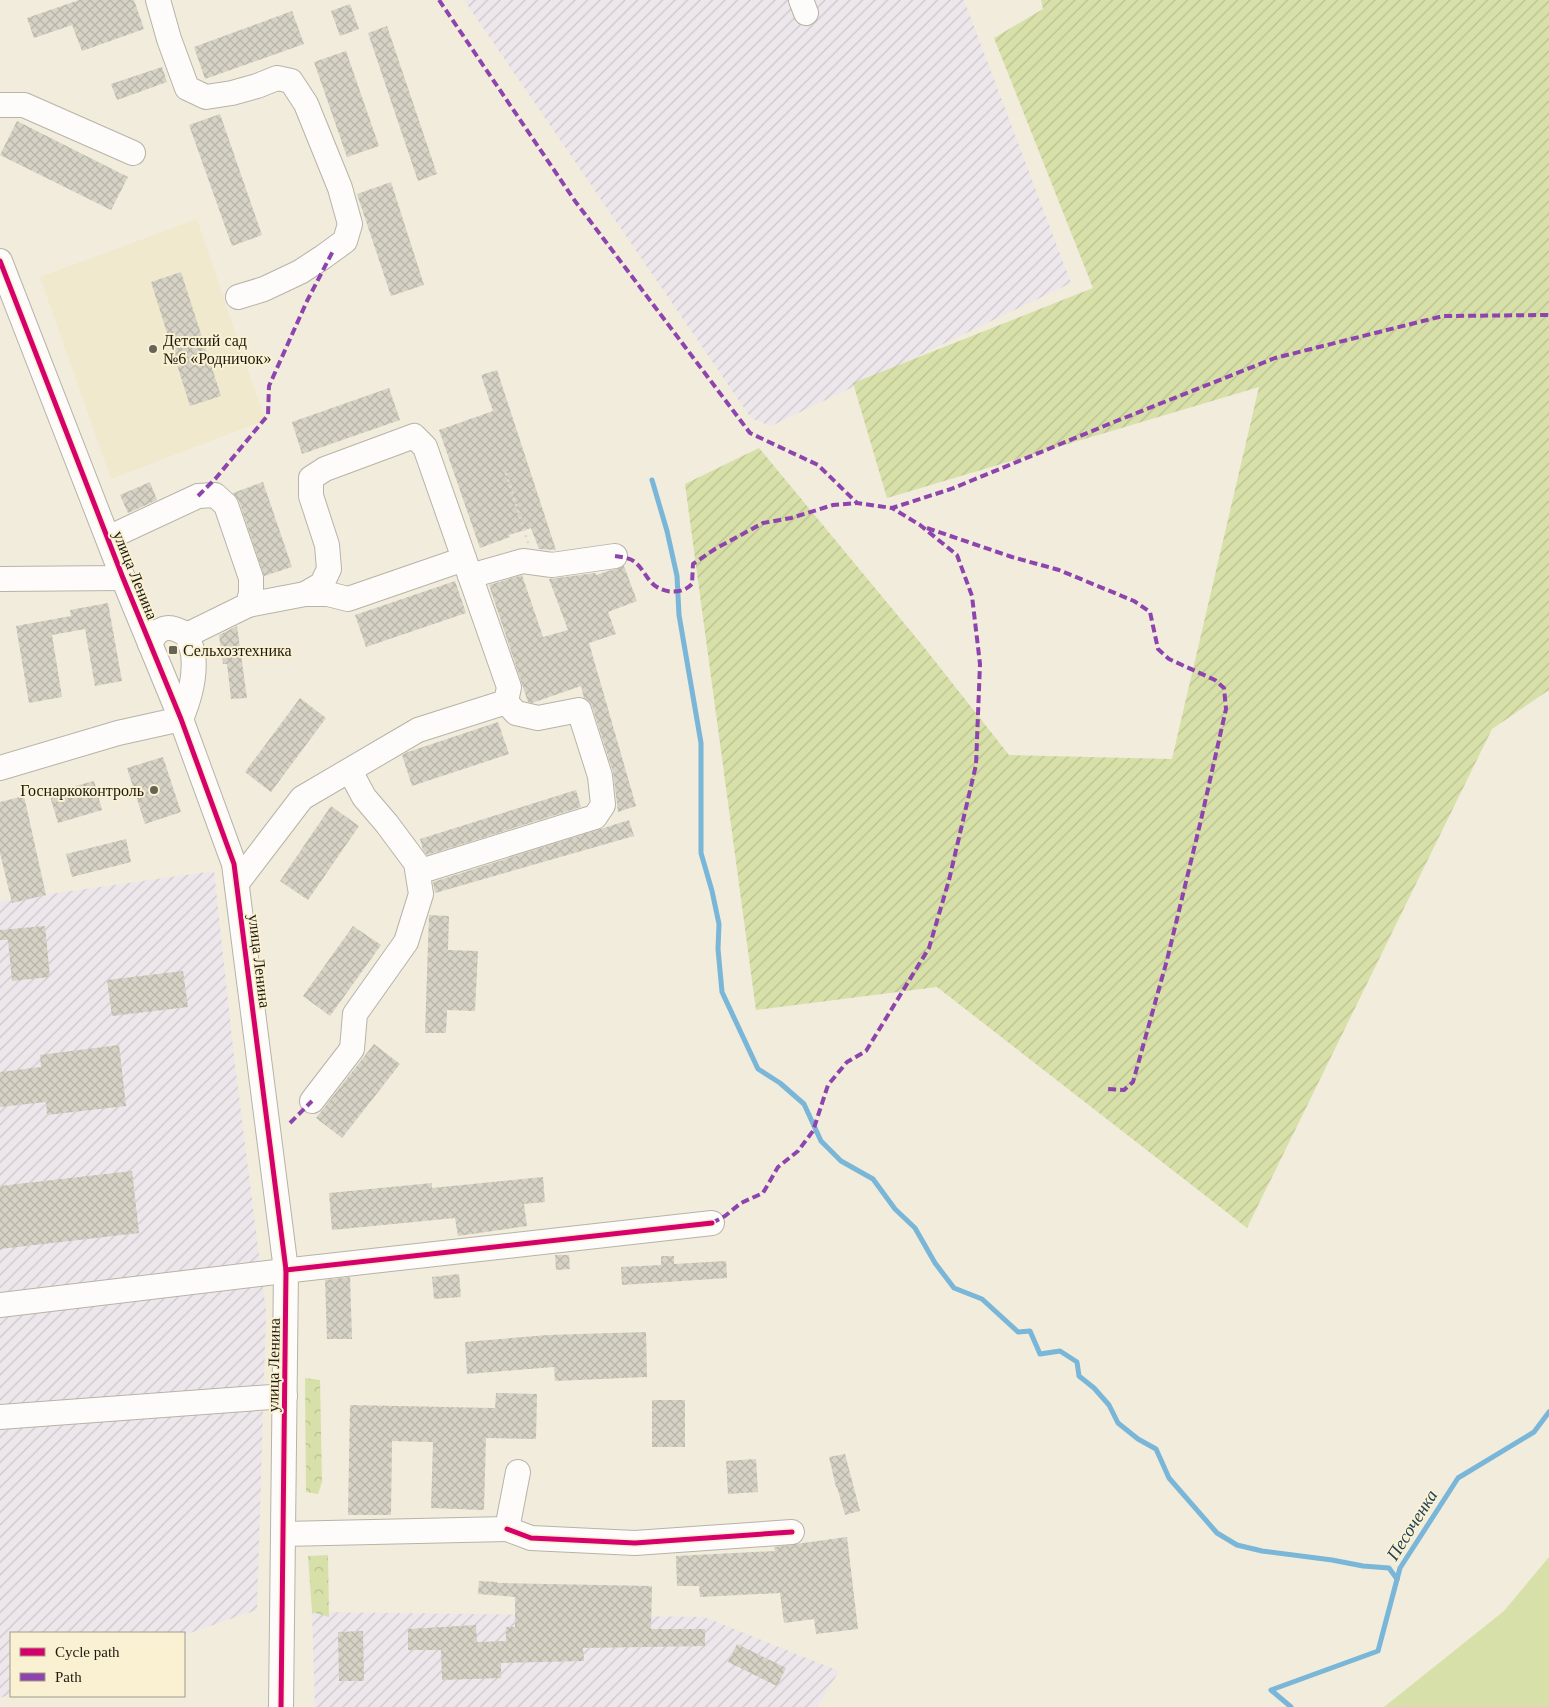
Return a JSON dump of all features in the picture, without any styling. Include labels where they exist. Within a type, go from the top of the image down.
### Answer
[{"type":"street","points":[[158,0],[169,39],[187,88],[206,97],[232,93],[277,78],[290,81],[306,104],[340,188],[350,224],[345,241],[300,272],[264,289],[238,297]]},
{"type":"street","points":[[0,105],[24,105],[133,153]]},
{"type":"street","name":"улица Ленина","points":[[0,261],[123,578],[181,720],[234,864],[286,1270],[281,1707]]},
{"type":"street","points":[[304,594],[322,584],[329,569],[326,545],[311,496],[311,478],[325,469],[414,436],[425,447],[509,687],[506,702]]},
{"type":"street","points":[[108,538],[198,496],[215,495],[226,505],[251,578],[251,593],[248,605]]},
{"type":"street","points":[[187,635],[248,605],[304,594],[328,594],[348,599],[467,567],[523,562],[552,565],[614,556]]},
{"type":"street","points":[[0,579],[123,578]]},
{"type":"street","points":[[0,768],[118,733],[181,720],[189,700],[192,676],[193,655],[187,635],[175,628],[163,629],[153,636],[150,644]]},
{"type":"street","points":[[237,883],[302,798],[418,730],[506,702]]},
{"type":"street","points":[[418,872],[595,817],[603,805],[600,776],[579,710],[538,718],[516,713],[506,702]]},
{"type":"street","points":[[312,1101],[352,1050],[355,1014],[406,942],[421,894],[416,863],[364,797],[350,771]]},
{"type":"street","points":[[0,1304],[712,1223]]},
{"type":"street","points":[[0,1417],[285,1396]]},
{"type":"street","points":[[507,1529],[518,1472]]},
{"type":"street","points":[[283,1534],[507,1529],[531,1538],[635,1543],[792,1532]]},
{"type":"path","points":[[506,473],[535,563]]},
{"type":"shaded area","points":[[464,0],[964,0],[1071,283],[771,426],[751,418]]},
{"type":"shaded area","name":"Детский сад №6 «Родничок»","points":[[197,219],[265,420],[111,479],[40,277]]},
{"type":"shaded area","points":[[214,871],[234,1057],[266,1311],[257,1610],[185,1635],[185,1632],[10,1632],[10,1694],[0,1698],[0,901]]},
{"type":"shaded area","points":[[312,1612],[704,1617],[839,1671],[817,1707],[315,1707]]},
{"type":"green space","points":[[1041,0],[1549,0],[1549,690],[1492,729],[1247,1228],[937,987],[756,1010],[685,484],[759,448],[923,646],[1009,755],[1172,759],[1259,387],[887,498],[853,383],[1093,288],[994,38],[1043,9]]},
{"type":"green space","points":[[305,1378],[320,1380],[322,1482],[318,1494],[306,1492]]},
{"type":"green space","points":[[328,1555],[329,1617],[312,1612],[308,1556]]},
{"type":"green space","points":[[1549,1557],[1549,1707],[1384,1707],[1504,1611]]},
{"type":"building","points":[[79,0],[134,0],[144,29],[82,51],[72,25],[34,38],[27,18]]},
{"type":"building","points":[[350,4],[359,29],[340,36],[331,11]]},
{"type":"building","points":[[292,11],[304,44],[205,79],[194,47]]},
{"type":"building","points":[[387,26],[437,174],[418,181],[368,33]]},
{"type":"building","points":[[346,51],[379,146],[347,157],[314,62]]},
{"type":"building","points":[[162,67],[167,82],[117,100],[111,84]]},
{"type":"building","points":[[220,114],[262,235],[232,246],[189,125]]},
{"type":"building","points":[[17,121],[128,177],[111,210],[0,155]]},
{"type":"building","points":[[391,182],[424,285],[391,296],[357,194]]},
{"type":"building","points":[[181,272],[221,396],[190,406],[151,282]]},
{"type":"building","points":[[497,370],[556,550],[539,549],[531,528],[509,535],[510,537],[480,548],[439,430],[493,411],[481,375]]},
{"type":"building","points":[[389,388],[400,420],[302,454],[292,422]]},
{"type":"building","points":[[150,482],[157,500],[128,513],[120,495]]},
{"type":"building","points":[[263,482],[292,567],[264,576],[239,501],[233,493]]},
{"type":"building","points":[[624,566],[637,601],[608,612],[616,634],[589,643],[636,806],[618,812],[613,772],[592,706],[584,698],[581,686],[532,703],[528,702],[489,585],[522,575],[543,637],[568,630],[549,579],[595,573],[596,575]]},
{"type":"building","points":[[455,581],[466,613],[366,647],[355,615]]},
{"type":"building","points":[[108,603],[122,681],[95,686],[85,629],[52,635],[62,697],[29,703],[16,626],[71,616],[70,610]]},
{"type":"building","points":[[237,626],[247,698],[231,699],[227,664],[223,664],[219,635]]},
{"type":"building","points":[[300,698],[326,718],[271,792],[245,772]]},
{"type":"building","points":[[498,722],[509,754],[412,786],[402,755]]},
{"type":"building","name":"Госнаркоконтроль","points":[[163,757],[181,812],[145,824],[127,768]]},
{"type":"building","points":[[94,781],[102,810],[58,823],[49,793]]},
{"type":"building","points":[[576,790],[581,807],[427,855],[423,850],[420,839]]},
{"type":"building","points":[[24,796],[46,895],[12,903],[0,853],[0,802]]},
{"type":"building","points":[[331,806],[359,826],[308,900],[280,881]]},
{"type":"building","points":[[629,820],[634,836],[435,893],[433,882]]},
{"type":"building","points":[[126,839],[131,862],[72,877],[66,854]]},
{"type":"building","points":[[429,915],[449,916],[448,950],[478,951],[475,1011],[447,1010],[446,1033],[425,1033]]},
{"type":"building","points":[[45,926],[50,977],[12,981],[8,940],[0,940],[0,930]]},
{"type":"building","points":[[353,926],[381,945],[330,1016],[303,996]]},
{"type":"building","points":[[183,971],[188,1007],[112,1016],[107,980]]},
{"type":"building","points":[[374,1044],[400,1064],[342,1138],[316,1118]]},
{"type":"building","points":[[119,1045],[126,1106],[47,1115],[46,1102],[0,1107],[0,1072],[41,1067],[40,1055]]},
{"type":"building","points":[[132,1171],[139,1233],[0,1249],[0,1186]]},
{"type":"building","points":[[543,1177],[545,1202],[524,1204],[527,1226],[458,1236],[455,1218],[332,1230],[329,1193],[432,1183],[432,1188]]},
{"type":"building","points":[[555,1255],[569,1255],[570,1269],[556,1270]]},
{"type":"building","points":[[661,1256],[674,1256],[674,1264],[726,1261],[727,1278],[622,1285],[621,1267],[661,1265]]},
{"type":"building","points":[[459,1274],[461,1297],[434,1299],[432,1277]]},
{"type":"building","points":[[350,1277],[352,1339],[327,1339],[325,1280]]},
{"type":"building","points":[[646,1332],[647,1377],[555,1381],[554,1367],[467,1374],[465,1342],[548,1335]]},
{"type":"building","points":[[496,1393],[537,1394],[536,1439],[486,1438],[484,1510],[431,1508],[433,1442],[392,1441],[391,1515],[348,1515],[350,1405],[495,1408]]},
{"type":"building","points":[[652,1400],[685,1400],[685,1447],[652,1447]]},
{"type":"building","points":[[845,1454],[860,1511],[845,1515],[829,1457]]},
{"type":"building","points":[[756,1459],[758,1492],[728,1494],[726,1461]]},
{"type":"building","points":[[847,1537],[858,1629],[816,1634],[814,1619],[784,1623],[780,1593],[700,1597],[699,1586],[677,1586],[676,1556],[775,1551],[774,1547]]},
{"type":"building","points":[[479,1581],[652,1586],[651,1629],[705,1629],[705,1646],[583,1648],[584,1661],[501,1663],[501,1678],[442,1680],[441,1650],[408,1650],[408,1629],[476,1625],[477,1642],[506,1641],[506,1627],[515,1627],[515,1597],[478,1594]]},
{"type":"building","points":[[363,1631],[364,1681],[339,1681],[338,1632]]},
{"type":"building","points":[[737,1644],[786,1668],[777,1686],[728,1662]]},
{"type":"waterway","points":[[652,480],[667,531],[677,576],[679,615],[701,743],[701,853],[719,924],[718,949],[722,992],[758,1069],[780,1083],[804,1104],[821,1141],[841,1161],[873,1179],[895,1209],[915,1228],[935,1263],[954,1288],[982,1299],[1018,1332],[1030,1331],[1040,1354],[1060,1351],[1077,1362],[1079,1376],[1094,1388],[1109,1405],[1118,1423],[1138,1439],[1156,1449],[1169,1478],[1217,1533],[1237,1545],[1262,1551],[1389,1568],[1397,1579]]},
{"type":"waterway","name":"Песоченка","points":[[1291,1707],[1271,1690],[1378,1651],[1400,1568],[1458,1478],[1534,1432],[1549,1412]]},
{"type":"marked path","points":[[439,0],[575,201],[750,433],[818,465],[857,503],[892,508],[951,489],[1275,358],[1443,316],[1549,315]]},
{"type":"marked path","points":[[198,496],[216,478],[268,415],[269,386],[307,301],[334,249]]},
{"type":"marked path","points":[[615,556],[634,561],[657,587],[671,592],[680,591],[692,584],[693,564],[715,549],[763,523],[791,518],[833,505],[857,503]]},
{"type":"marked path","points":[[712,1223],[725,1216],[741,1203],[763,1193],[778,1167],[798,1151],[813,1131],[828,1085],[847,1062],[866,1051],[929,948],[949,880],[976,765],[980,664],[972,596],[957,555],[920,525],[892,508]]},
{"type":"marked path","points":[[927,528],[1012,557],[1059,570],[1134,601],[1150,612],[1158,649],[1169,659],[1215,680],[1224,688],[1226,709],[1201,820],[1167,960],[1133,1082],[1124,1090],[1106,1089]]},
{"type":"marked path","points":[[290,1123],[312,1101]]},
{"type":"cycle path","points":[[0,261],[123,578],[181,719],[234,864],[286,1270],[281,1707]]},
{"type":"cycle path","points":[[286,1270],[712,1223]]},
{"type":"cycle path","points":[[507,1529],[531,1538],[635,1543],[792,1532]]},
{"type":"place","name":"Детский сад №6 «Родничок»","points":[[153,349]]},
{"type":"place","name":"Сельхозтехника","points":[[173,650]]},
{"type":"place","name":"Госнаркоконтроль","points":[[154,790]]}]
